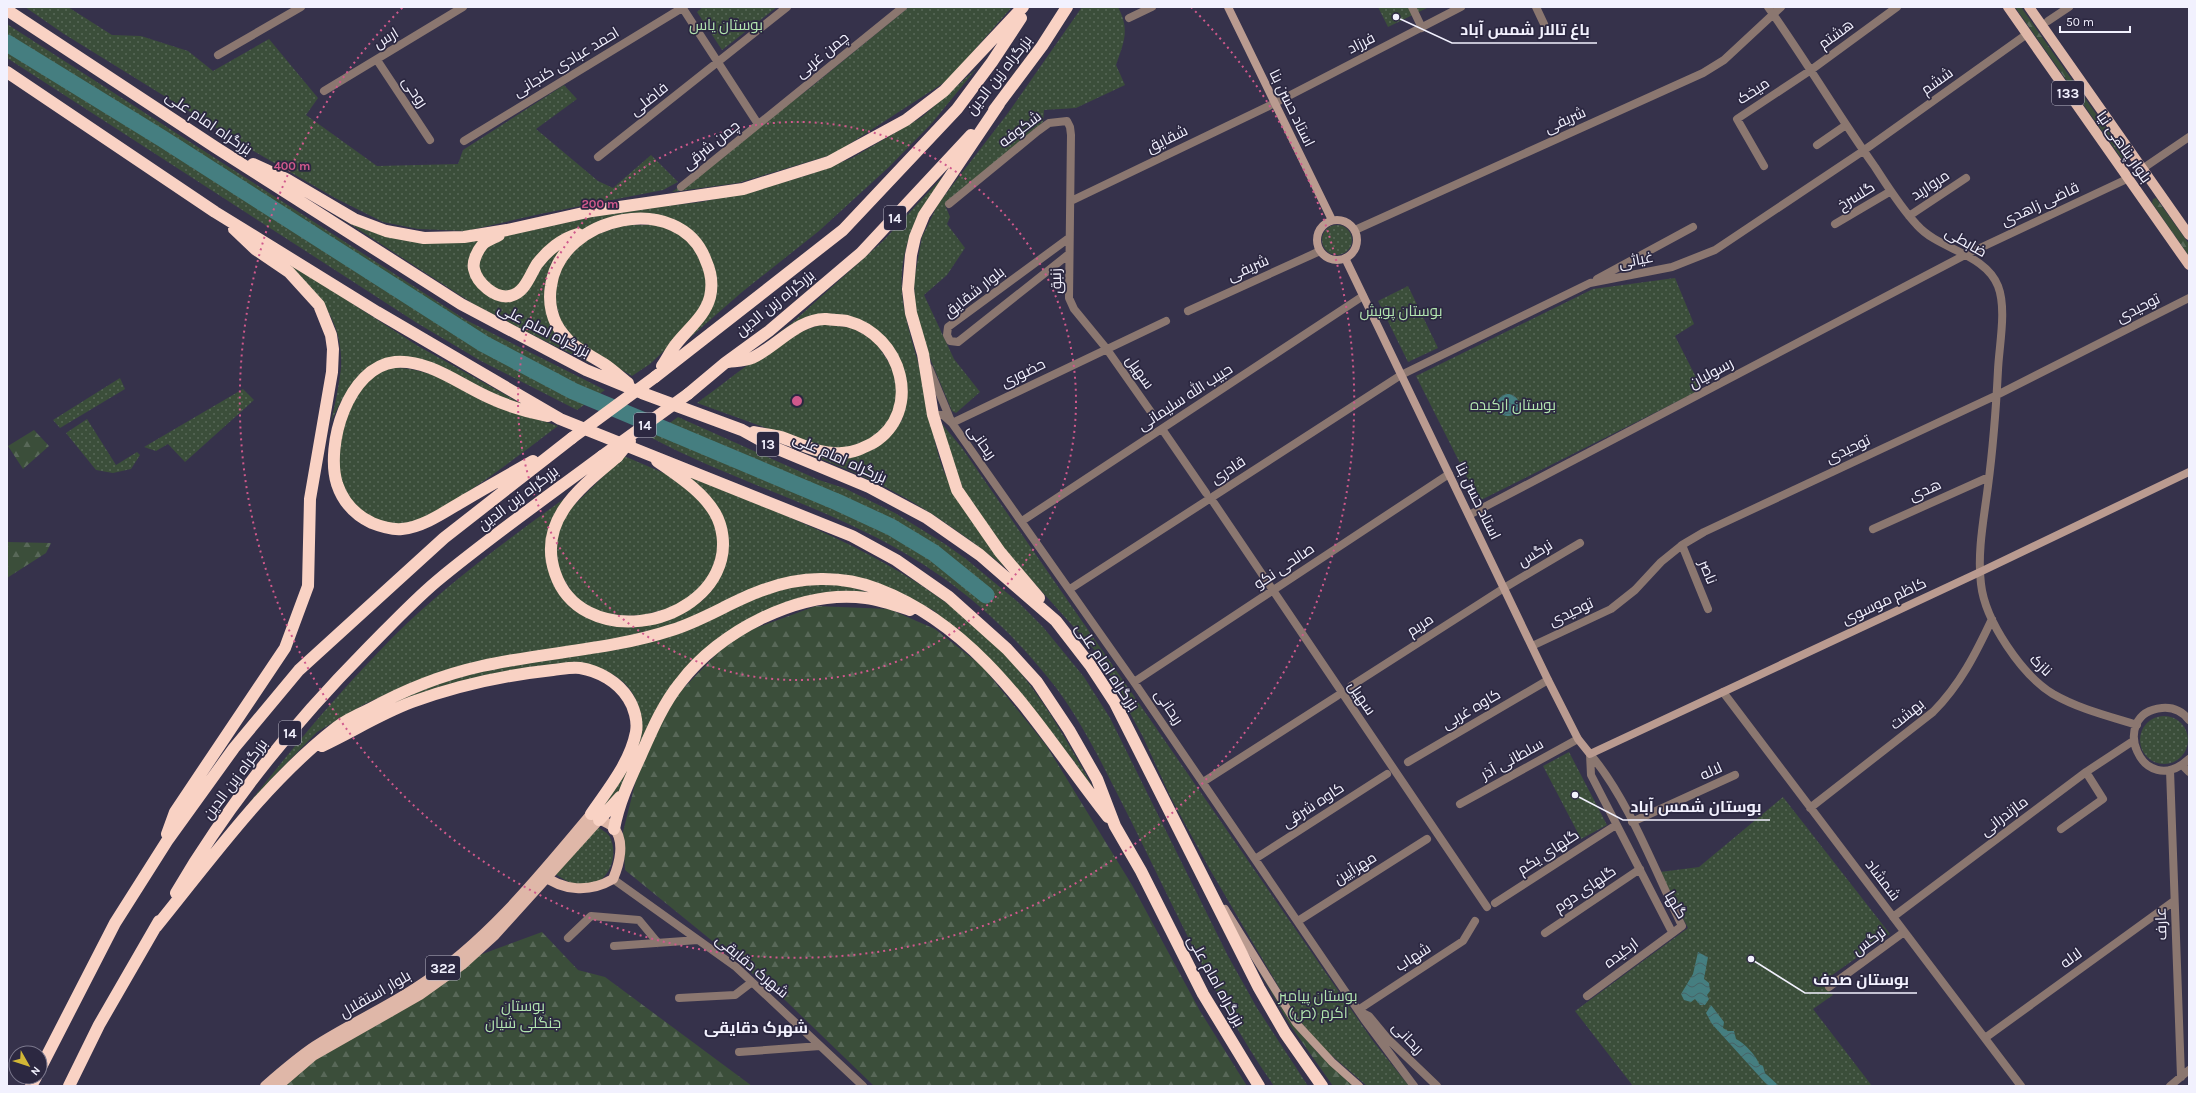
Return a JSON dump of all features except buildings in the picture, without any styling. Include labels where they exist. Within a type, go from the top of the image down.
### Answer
[{"type":"highway","points":[[215,147],[286,179],[354,219],[386,231],[409,236],[442,238],[464,237],[507,230],[592,211],[743,189],[829,162],[906,120],[944,91],[1023,7]]},
{"type":"highway","name":"بزرگراه زین الدین","points":[[48,1053],[115,923],[161,849],[234,748],[299,670],[444,538],[572,438],[655,377],[843,230],[957,109],[992,62],[1028,7]]},
{"type":"highway","name":"بزرگراه زین الدین","points":[[69,1086],[99,1025],[197,857],[260,769],[324,693],[436,582],[475,550],[688,394],[725,363],[770,331],[861,253],[999,104],[1042,46],[1068,7]]},
{"type":"highway","name":"بزرگراه امام علی","points":[[7,10],[215,147],[461,304],[586,370],[642,393],[742,430],[773,447],[869,487],[927,518],[980,555],[1056,621],[1090,665],[1115,703],[1259,988],[1285,1033],[1322,1086]]},
{"type":"highway","name":"بزرگراه امام علی","points":[[7,72],[215,212],[389,320],[560,419],[852,536],[896,560],[949,597],[1007,649],[1037,682],[1069,730],[1097,779],[1115,826],[1141,871],[1202,994],[1259,1086]]},
{"type":"highway","points":[[999,104],[934,198],[924,215],[915,237],[908,270],[908,289],[911,313],[923,354],[934,415],[957,490],[996,547],[1026,581],[1056,621]]},
{"type":"highway","points":[[161,849],[174,812],[285,648],[308,586],[310,499],[332,372],[333,349],[331,334],[324,314],[312,295],[289,272],[255,249],[215,212]]},
{"type":"highway","points":[[507,230],[484,243],[476,256],[473,269],[479,282],[488,290],[499,295],[510,296],[521,290],[544,256],[560,243],[574,235],[632,220],[664,221],[690,236],[702,250],[706,259],[711,279],[708,303],[700,317],[677,343],[655,377]]},
{"type":"highway","points":[[591,230],[568,248],[556,265],[550,295],[552,313],[559,329],[567,340],[605,365],[642,393]]},
{"type":"highway","points":[[725,363],[752,359],[781,338],[811,323],[824,319],[848,321],[867,331],[882,344],[892,356],[902,382],[903,396],[900,410],[894,424],[878,439],[852,452],[842,454],[818,451],[779,437],[742,430]]},
{"type":"highway","points":[[560,419],[526,412],[503,404],[424,366],[404,362],[393,362],[370,372],[360,381],[344,410],[336,441],[335,469],[337,483],[347,503],[356,514],[378,526],[403,529],[426,522],[572,438]]},
{"type":"highway","points":[[644,425],[616,457],[573,498],[559,516],[551,540],[551,560],[562,588],[570,600],[596,616],[609,620],[643,620],[679,610],[704,592],[712,582],[718,569],[723,540],[716,514],[702,495],[645,452]]},
{"type":"highway","points":[[156,927],[280,778],[339,726],[402,691],[441,676],[481,666],[602,647],[669,631],[696,622],[763,590],[796,581],[830,579],[875,588],[909,602],[960,637],[989,664],[1013,691],[1115,826]]},
{"type":"highway","points":[[614,828],[617,812],[624,792],[658,718],[680,682],[721,642],[747,625],[772,613],[804,603],[839,598],[864,598],[886,602],[933,618]]},
{"type":"highway","points":[[308,753],[413,702],[449,691],[526,673],[579,668],[595,671],[609,678],[623,690],[634,707],[636,730],[630,751],[595,817]]},
{"type":"highway","points":[[595,817],[624,792]]},
{"type":"main road","name":"استاد حسن بنا","points":[[1228,7],[1332,220]]},
{"type":"main road","name":"بلوار پناهی نیا","points":[[2008,7],[2127,179],[2189,265]]},
{"type":"main road","name":"بلوار پناهی نیا","points":[[2028,7],[2189,235]]},
{"type":"main road","points":[[2127,179],[2142,169]]},
{"type":"main road","points":[[1332,220],[1345,222],[1355,230],[1357,243],[1355,250],[1345,258],[1332,260],[1320,251],[1317,240],[1318,234],[1321,228],[1332,220]]},
{"type":"main road","name":"استاد حسن بنا","points":[[1345,258],[1548,680],[1578,739],[1590,754]]},
{"type":"main road","name":"کاظم موسوی","points":[[1590,754],[1980,572],[2189,472]]},
{"type":"main road","points":[[548,879],[574,889],[590,889],[602,886],[613,879],[620,856],[619,839],[614,828],[595,817]]},
{"type":"main road","name":"بلوار استقلال","points":[[278,1086],[314,1056],[420,996],[462,965],[495,935],[548,879],[595,817]]},
{"type":"main road","points":[[1202,874],[1296,1023],[1327,1057],[1359,1086]]},
{"type":"main road","name":"بلوار استقلال","points":[[265,1086],[314,1047],[420,985],[451,962],[548,879]]},
{"type":"street","points":[[218,56],[301,7]]},
{"type":"street","name":"ارس","points":[[324,91],[463,7]]},
{"type":"street","points":[[682,7],[758,124]]},
{"type":"street","name":"احمد عبادی کنجانی","points":[[464,141],[682,7]]},
{"type":"street","name":"فاضلی","points":[[598,157],[787,7]]},
{"type":"street","name":"چمن غربی","points":[[758,124],[903,7]]},
{"type":"street","points":[[1129,18],[1152,7]]},
{"type":"street","points":[[1412,7],[1422,28]]},
{"type":"street","name":"فرزاد","points":[[1274,103],[1461,7]]},
{"type":"street","points":[[1536,7],[1544,24]]},
{"type":"street","name":"ضابطی","points":[[1768,7],[1863,151],[1917,226],[1938,242],[1965,255],[1989,272],[1996,283],[2001,298],[1997,395],[1980,548],[1980,572]]},
{"type":"street","name":"شریفی","points":[[1355,230],[1703,73],[1724,60],[1781,7]]},
{"type":"street","name":"هشتم","points":[[1811,70],[1897,7]]},
{"type":"street","points":[[2048,21],[2069,7]]},
{"type":"street","name":"ششم","points":[[1863,151],[2027,34]]},
{"type":"street","name":"روحی","points":[[377,60],[430,140]]},
{"type":"street","name":"میخک","points":[[1764,166],[1737,119],[1811,70]]},
{"type":"street","name":"شقایق","points":[[1071,201],[1274,103]]},
{"type":"street","name":"شکوفه","points":[[949,204],[1038,131],[1049,123],[1059,120],[1067,120],[1070,127],[1071,201]]},
{"type":"street","name":"چمن شرقی","points":[[681,187],[758,124]]},
{"type":"street","points":[[1817,145],[1846,125]]},
{"type":"street","points":[[2142,169],[2189,137]]},
{"type":"street","name":"غیاثی","points":[[1402,375],[1590,283],[1672,267],[1715,250],[1863,151]]},
{"type":"street","name":"مروارید","points":[[1909,216],[1966,178]]},
{"type":"street","name":"قاضی زاهدی","points":[[1965,255],[2127,179]]},
{"type":"street","name":"گلسرخ","points":[[1835,224],[1891,191]]},
{"type":"street","name":"زنبق","points":[[1071,201],[1069,238],[1069,298],[1074,309],[1106,348]]},
{"type":"street","points":[[1590,283],[1693,227]]},
{"type":"street","name":"بلوار شقایق","points":[[1069,238],[948,327],[947,335],[950,341],[958,342],[1069,254]]},
{"type":"street","name":"شریفی","points":[[1188,311],[1320,251]]},
{"type":"street","name":"رسولیان","points":[[1469,515],[1965,255]]},
{"type":"street","name":"حبیب الله سلیمانی","points":[[1022,521],[1363,296]]},
{"type":"street","name":"توحیدی","points":[[1532,646],[1611,608],[1635,590],[1661,562],[1682,545],[1704,532],[1997,395],[2189,298]]},
{"type":"street","points":[[1106,348],[1166,321]]},
{"type":"street","name":"سهیل","points":[[1106,348],[1150,412]]},
{"type":"street","name":"حضوری","points":[[952,423],[1106,348]]},
{"type":"street","name":"ریحانی","points":[[923,354],[952,423],[1070,589],[1358,1010],[1414,1086]]},
{"type":"street","name":"قادری","points":[[1070,589],[1402,375]]},
{"type":"street","points":[[934,415],[943,415],[952,423]]},
{"type":"street","points":[[1162,429],[1206,493]]},
{"type":"street","name":"صالحی نکو","points":[[1134,682],[1449,474]]},
{"type":"street","name":"هدی","points":[[1873,529],[1989,477]]},
{"type":"street","name":"سهیل","points":[[1214,503],[1487,908]]},
{"type":"street","name":"نرگس","points":[[1504,588],[1580,543]]},
{"type":"street","name":"ناصر","points":[[1682,545],[1708,609]]},
{"type":"street","name":"نازک","points":[[1980,572],[1982,593],[1992,618],[2020,665],[2041,685],[2064,699],[2087,710],[2137,725]]},
{"type":"street","name":"مریم","points":[[1351,686],[1504,588]]},
{"type":"street","name":"بهشت","points":[[1810,808],[1933,712],[1943,702],[1965,672],[1992,618]]},
{"type":"street","name":"کاوه غربی","points":[[1408,762],[1548,680]]},
{"type":"street","name":"شمشاد","points":[[1723,692],[2020,1086]]},
{"type":"street","points":[[1202,782],[1336,696]]},
{"type":"street","points":[[2189,720],[2177,710],[2167,708],[2157,709],[2148,713],[2137,725],[2133,741],[2141,760],[2150,767],[2160,770],[2170,770],[2182,765],[2189,759]]},
{"type":"street","name":"سلطانی آذر","points":[[1460,804],[1578,739]]},
{"type":"street","name":"مازندرانی","points":[[1893,917],[2086,772],[2133,741]]},
{"type":"street","name":"گلها","points":[[1590,754],[1605,771],[1632,822],[1682,926],[1672,932],[1591,775],[1590,754]]},
{"type":"street","points":[[2182,765],[2189,772]]},
{"type":"street","name":"عارف","points":[[2170,770],[2181,1077]]},
{"type":"street","points":[[2061,829],[2103,799],[2086,772]]},
{"type":"street","name":"کاوه شرقی","points":[[1255,859],[1387,774]]},
{"type":"street","name":"لاله","points":[[1632,822],[1735,776]]},
{"type":"street","name":"گلهای یکم","points":[[1495,903],[1616,825]]},
{"type":"street","name":"مهرآیین","points":[[1298,921],[1426,839]]},
{"type":"street","name":"گلهای دوم","points":[[1545,933],[1640,869]]},
{"type":"street","name":"شهرک دقایقی","points":[[613,879],[698,940],[752,982],[863,1086]]},
{"type":"street","name":"لاله","points":[[1985,1038],[2174,901]]},
{"type":"street","points":[[568,938],[591,916],[639,920],[658,943]]},
{"type":"street","name":"شهاب","points":[[1358,1010],[1463,941],[1475,921]]},
{"type":"street","name":"ارکیده","points":[[1587,996],[1672,932]]},
{"type":"street","name":"نرگس","points":[[1830,986],[1904,932]]},
{"type":"street","points":[[614,946],[698,940]]},
{"type":"street","points":[[678,998],[735,996],[752,982]]},
{"type":"street","name":"ریحانی","points":[[1358,1010],[1369,1016],[1394,1045],[1437,1086]]},
{"type":"street","points":[[740,1052],[820,1046]]},
{"type":"street","points":[[2170,1086],[2189,1070]]},
{"type":"green space","points":[[25,7],[68,7],[112,35],[141,36],[188,51],[213,71],[269,39],[318,98],[306,115],[377,166],[458,164],[463,150],[564,85],[577,99],[536,129],[598,181],[613,188],[651,155],[678,182],[663,190],[540,214],[466,231],[418,229],[383,222],[335,198],[250,149],[64,34]]},
{"type":"green space","name":"بوستان یاس","points":[[703,7],[777,7],[722,50],[697,12]]},
{"type":"green space","points":[[909,7],[1012,7],[948,80],[834,154],[738,183],[672,192],[810,88]]},
{"type":"green space","points":[[1082,7],[1118,7],[1122,15],[1125,29],[1123,43],[1116,65],[1125,85],[1076,108],[1044,110],[1043,122],[945,205],[950,217],[947,224],[965,248],[947,275],[924,295],[954,359],[980,392],[956,413],[952,411],[929,356],[915,308],[914,280],[922,237],[938,204],[1008,113]]},
{"type":"green space","points":[[1378,7],[1429,7],[1388,27]]},
{"type":"green space","points":[[2015,7],[2021,7],[2127,158],[2126,163],[2124,162]]},
{"type":"green space","points":[[7,24],[466,320],[605,390],[577,410],[481,361],[417,323],[7,58]]},
{"type":"green space","points":[[977,68],[932,123],[889,167],[819,231],[742,292],[677,349],[706,315],[711,263],[656,215],[570,240],[553,261],[547,280],[547,308],[590,363],[475,305],[293,187],[392,238],[531,230],[620,211],[701,202],[753,191],[808,175],[852,158],[922,117]]},
{"type":"green space","points":[[948,171],[926,202],[910,235],[902,270],[904,308],[923,380],[937,450],[945,474],[967,509],[1024,583],[952,527],[894,491],[837,465],[775,440],[827,456],[890,435],[902,420],[907,398],[906,384],[884,340],[824,315],[749,356],[793,322],[883,241]]},
{"type":"green space","points":[[2156,198],[2189,244],[2189,256],[2152,203],[2153,199]]},
{"type":"green space","points":[[623,225],[660,225],[688,239],[704,266],[707,284],[703,305],[679,337],[650,364],[632,376],[587,350],[563,329],[553,294],[555,274],[584,239]]},
{"type":"green space","points":[[1337,225],[1348,229],[1352,240],[1348,251],[1337,255],[1326,251],[1322,240],[1326,229]]},
{"type":"green space","points":[[243,233],[418,346],[531,409],[397,357],[384,360],[373,365],[355,380],[342,400],[331,422],[341,368],[340,344],[334,323],[324,305],[296,274]]},
{"type":"green space","name":"بوستان ارکیده","points":[[1675,278],[1694,324],[1675,336],[1702,389],[1479,501],[1416,376],[1593,289]]},
{"type":"green space","name":"بوستان پویش","points":[[1408,286],[1438,348],[1408,362],[1378,301]]},
{"type":"green space","points":[[824,324],[853,328],[875,341],[891,366],[899,389],[892,419],[870,440],[845,448],[829,449],[799,440],[697,403],[775,346],[808,329]]},
{"type":"green space","points":[[391,368],[405,368],[432,375],[446,380],[497,405],[558,426],[456,500],[433,512],[413,521],[397,525],[375,519],[356,505],[345,492],[340,478],[338,463],[339,446],[348,413],[355,398],[364,385],[374,375]]},
{"type":"green space","points":[[120,378],[125,389],[60,428],[53,420]]},
{"type":"green space","points":[[243,389],[254,400],[185,462],[168,444],[156,451],[144,447]]},
{"type":"green space","points":[[678,417],[819,480],[844,488],[895,513],[966,559],[1018,602],[1043,627],[1084,677],[1110,718],[1228,956],[1257,1008],[1308,1086],[1274,1086],[1253,1054],[1215,989],[1088,737],[1057,689],[1017,642],[987,613],[956,587],[905,553],[833,517],[686,455],[650,437]]},
{"type":"green space","points":[[87,419],[116,465],[137,452],[140,455],[131,469],[113,473],[96,470],[66,433]]},
{"type":"green space","name":"بوستان پیامبر اکرم (ص)","points":[[938,419],[962,448],[1373,1041],[1409,1086],[1367,1086],[1323,1048],[1297,1018],[1209,868],[1171,798],[1143,737],[1098,654],[992,536],[969,503],[953,465]]},
{"type":"green space","points":[[34,430],[49,446],[23,469],[8,446]]},
{"type":"green space","points":[[624,456],[666,474],[697,496],[709,510],[719,538],[718,551],[708,581],[680,605],[644,615],[624,616],[595,611],[575,597],[558,570],[556,538],[565,514]]},
{"type":"green space","points":[[680,473],[815,528],[901,573],[942,600],[980,630],[1014,665],[1027,681],[1073,752],[1104,807],[1074,761],[1016,690],[952,626],[933,610],[884,586],[814,575],[673,626],[408,684],[363,705],[317,732],[271,779],[226,833],[265,782],[306,733],[348,684],[393,637],[434,599],[498,547],[565,498],[555,513],[552,579],[558,592],[580,613],[595,621],[610,625],[672,618],[703,600],[713,589],[726,531]]},
{"type":"green space","points":[[7,542],[51,543],[46,553],[7,578]]},
{"type":"green space","points":[[840,584],[892,599],[824,596],[708,649],[605,813],[598,808],[641,716],[638,704],[633,694],[620,679],[612,674],[580,664],[378,709],[407,693],[492,668],[592,653],[794,585]]},
{"type":"green space","points":[[816,606],[889,609],[935,629],[982,666],[1046,745],[1132,885],[1200,1011],[1247,1086],[874,1086],[786,1001],[625,870],[623,832],[640,764],[676,696],[734,636]]},
{"type":"green space","points":[[2164,716],[2173,718],[2181,723],[2186,731],[2188,740],[2186,749],[2181,757],[2173,762],[2164,764],[2155,762],[2147,757],[2142,749],[2140,740],[2142,731],[2147,723],[2155,718]]},
{"type":"green space","points":[[1569,752],[1607,825],[1581,839],[1543,766]]},
{"type":"green space","points":[[1783,797],[1890,934],[1821,983],[1833,995],[1813,1009],[1872,1086],[1633,1086],[1575,1011],[1688,928],[1660,872],[1699,867]]},
{"type":"green space","points":[[598,827],[610,837],[613,846],[612,864],[602,879],[587,886],[577,885],[568,882],[555,874]]},
{"type":"green space","name":"بوستان جنگلی شیان","points":[[542,932],[578,970],[605,977],[752,1086],[259,1086],[279,1069],[453,965]]},
{"type":"green space","points":[[1247,950],[1290,1020],[1318,1053],[1353,1086],[1333,1086],[1290,1025]]},
{"type":"water","points":[[1508,394],[1512,395],[1518,401],[1518,409],[1512,415],[1508,416],[1504,415],[1498,409],[1497,405],[1498,401],[1504,395]]},
{"type":"water","points":[[1698,952],[1708,957],[1704,979],[1709,983],[1710,991],[1707,995],[1709,999],[1705,1005],[1700,1005],[1695,999],[1691,1002],[1684,1000],[1681,994],[1693,974]]},
{"type":"water","points":[[1711,1005],[1724,1022],[1723,1028],[1728,1031],[1734,1031],[1736,1039],[1743,1043],[1759,1064],[1763,1066],[1765,1073],[1779,1086],[1768,1086],[1712,1024],[1706,1013]]},
{"type":"waterway","points":[[7,43],[163,139],[484,344],[573,391],[837,502],[891,527],[934,553],[986,595]]},
{"type":"place","name":"باغ تالار شمس آباد","points":[[1396,17]]},
{"type":"place","name":"بوستان شمس آباد","points":[[1575,795]]},
{"type":"place","name":"بوستان صدف","points":[[1751,959]]},
{"type":"district","name":"شهرک دقایقی","points":[[756,1027]]}]
